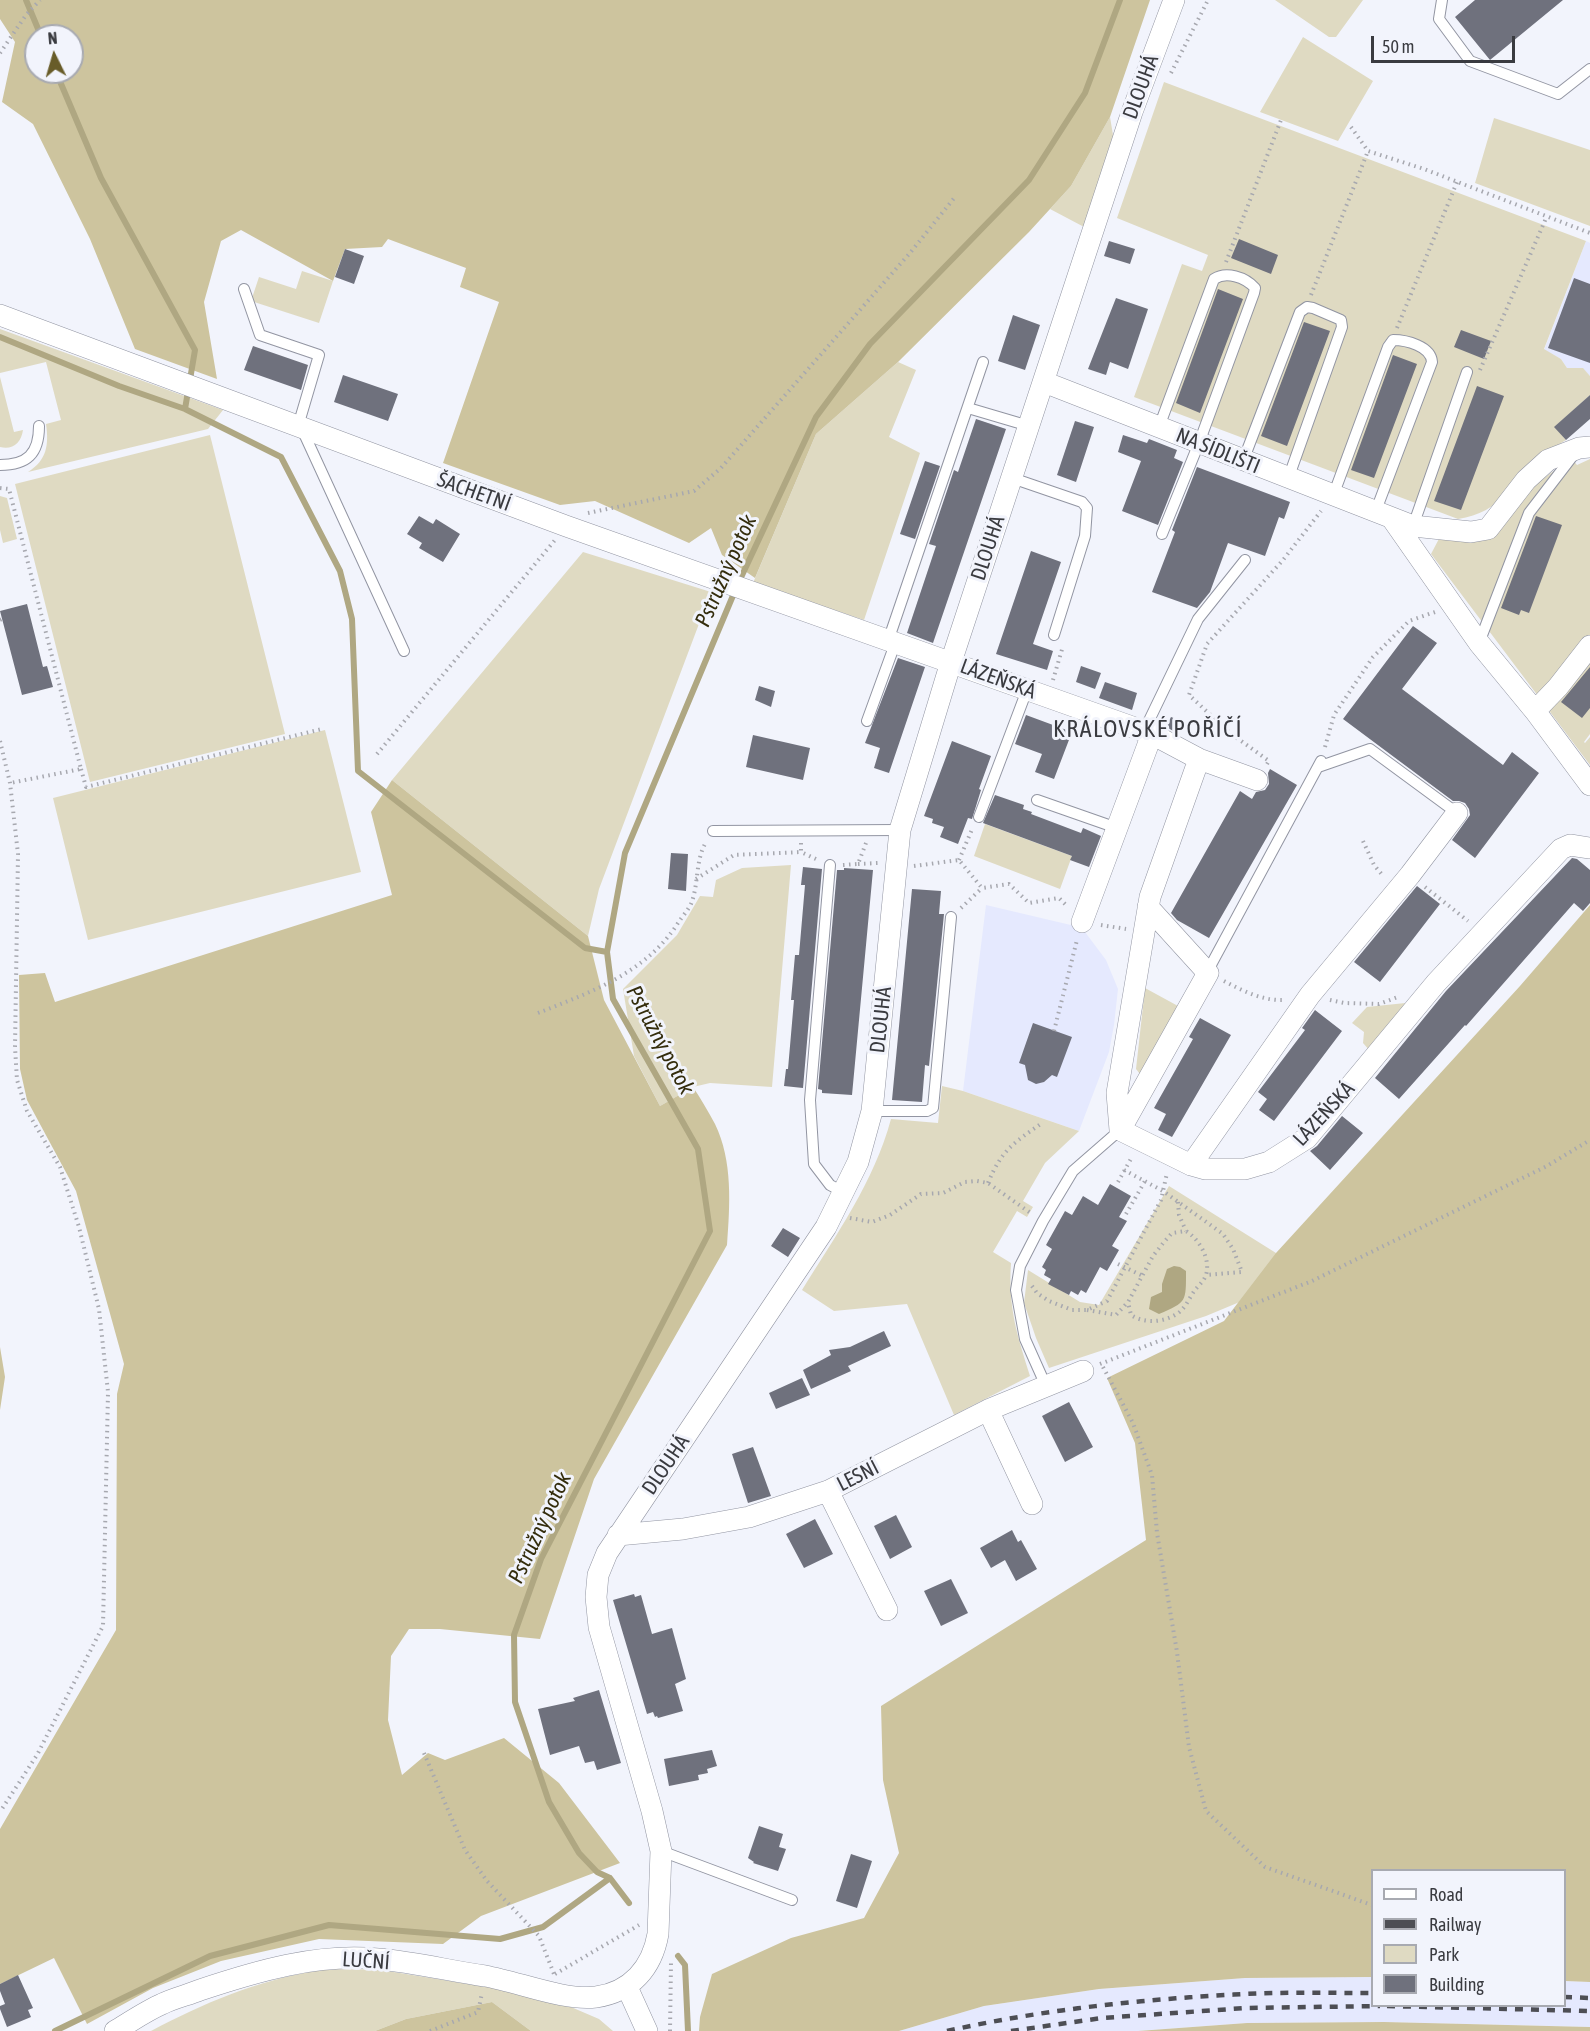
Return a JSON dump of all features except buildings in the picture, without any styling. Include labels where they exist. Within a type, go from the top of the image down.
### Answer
[{"type":"street","name":"DLOUHÁ","points":[[627,1987],[642,1973],[656,1945],[661,1851],[652,1811],[599,1627],[598,1575],[606,1552],[826,1227],[858,1162],[873,1111],[900,830],[951,662],[1132,112],[1174,0]]},
{"type":"street","name":"ŠACHETNÍ","points":[[0,315],[749,593],[951,662]]},
{"type":"street","name":"NA SÍDLIŠTI","points":[[1044,382],[1413,526],[1470,532],[1488,529],[1526,480],[1548,460],[1587,446]]},
{"type":"street","points":[[1384,516],[1590,785]]},
{"type":"street","points":[[1535,711],[1558,687],[1590,646]]},
{"type":"street","name":"LÁZEŇSKÁ","points":[[951,662],[1148,733],[1199,759],[1257,780]]},
{"type":"street","points":[[1082,922],[1117,828],[1148,733]]},
{"type":"street","points":[[1120,1130],[1117,1093],[1150,897],[1199,759]]},
{"type":"street","points":[[1191,1165],[1310,995],[1410,875],[1457,813]]},
{"type":"street","name":"LÁZEŇSKÁ","points":[[1120,1130],[1191,1165],[1205,1169],[1245,1169],[1269,1162],[1307,1138],[1436,983],[1561,849],[1570,845],[1590,848]]},
{"type":"street","points":[[1120,1130],[1208,973],[1148,908]]},
{"type":"street","name":"LESNÍ","points":[[618,1535],[683,1529],[748,1517],[828,1491],[988,1410],[1092,1367]]},
{"type":"street","points":[[988,1410],[1032,1504]]},
{"type":"street","points":[[828,1491],[887,1610]]},
{"type":"street","name":"LUČNÍ","points":[[115,2031],[162,2004],[238,1977],[290,1964],[332,1958],[377,1959],[486,1976],[562,1994],[596,1997],[627,1987]]},
{"type":"street","points":[[627,1987],[647,2031]]},
{"type":"lane","points":[[1442,0],[1439,19],[1470,61],[1558,94],[1590,69]]},
{"type":"lane","points":[[1159,427],[1214,279],[1221,274],[1228,274],[1250,282],[1255,288],[1254,293],[1199,443],[1162,534]]},
{"type":"lane","points":[[244,289],[260,335],[319,355],[299,427],[404,651]]},
{"type":"lane","points":[[1243,461],[1300,312],[1306,307],[1313,308],[1341,320],[1342,327],[1288,478]]},
{"type":"lane","points":[[1334,496],[1388,347],[1393,340],[1401,340],[1426,350],[1432,356],[1432,362],[1384,516]]},
{"type":"lane","points":[[867,721],[983,362]]},
{"type":"lane","points":[[1413,526],[1467,372]]},
{"type":"lane","points":[[968,408],[1029,426]]},
{"type":"lane","points":[[0,465],[17,465],[31,456],[39,439],[39,426]]},
{"type":"lane","points":[[1479,643],[1529,513],[1587,446]]},
{"type":"lane","points":[[1012,478],[1082,502],[1087,508],[1084,536],[1054,635]]},
{"type":"lane","points":[[1148,733],[1198,619],[1245,560]]},
{"type":"lane","points":[[979,818],[1027,690]]},
{"type":"lane","points":[[1208,973],[1319,764],[1370,749],[1457,813]]},
{"type":"lane","points":[[1037,800],[1117,828]]},
{"type":"lane","points":[[713,831],[900,830]]},
{"type":"lane","points":[[830,865],[810,1100],[814,1164],[830,1185],[843,1192]]},
{"type":"lane","points":[[873,1111],[927,1111],[933,1108],[951,917]]},
{"type":"lane","points":[[1046,1386],[1025,1338],[1016,1290],[1020,1266],[1073,1170],[1120,1130]]},
{"type":"lane","points":[[661,1851],[792,1900]]},
{"type":"path","points":[[0,53],[26,15],[40,0]]},
{"type":"path","points":[[1171,73],[1208,0]]},
{"type":"path","points":[[1221,274],[1281,120]]},
{"type":"path","points":[[1351,127],[1368,151],[1590,232]]},
{"type":"path","points":[[1306,307],[1368,151]]},
{"type":"path","points":[[1393,340],[1457,182]]},
{"type":"path","points":[[377,754],[566,526],[590,511],[694,491],[721,468],[910,253],[955,197]]},
{"type":"path","points":[[1467,372],[1477,377],[1547,216]]},
{"type":"path","points":[[0,488],[9,489],[86,787],[322,729]]},
{"type":"path","points":[[1257,780],[1269,761],[1230,733],[1189,695],[1207,644],[1283,560],[1334,496]]},
{"type":"path","points":[[1319,764],[1334,715],[1373,657],[1409,621],[1453,605]]},
{"type":"path","points":[[1048,698],[1064,645],[1054,635]]},
{"type":"path","points":[[0,741],[10,783],[18,854],[15,1047],[17,1080],[27,1111],[60,1167],[79,1227],[99,1309],[108,1392],[103,1626],[37,1755],[0,1812]]},
{"type":"path","points":[[10,783],[81,769]]},
{"type":"path","points":[[959,860],[979,818]]},
{"type":"path","points":[[538,1013],[599,989],[635,968],[671,934],[691,904],[700,852],[713,831]]},
{"type":"path","points":[[1363,841],[1374,865],[1385,878]]},
{"type":"path","points":[[695,879],[734,855],[801,852]]},
{"type":"path","points":[[858,864],[886,863]]},
{"type":"path","points":[[1410,875],[1483,933]]},
{"type":"path","points":[[951,917],[982,888]]},
{"type":"path","points":[[1054,1031],[1082,922],[1144,933]]},
{"type":"path","points":[[988,1183],[1008,1148],[1042,1123]]},
{"type":"path","points":[[1371,1905],[1265,1867],[1206,1811],[1189,1747],[1177,1652],[1157,1533],[1152,1475],[1133,1423],[1092,1367],[1312,1281],[1547,1166],[1590,1140]]},
{"type":"path","points":[[1118,1182],[1141,1141]]},
{"type":"path","points":[[1087,1310],[1107,1301],[1161,1200],[1168,1172],[1166,1152]]},
{"type":"path","points":[[1124,1170],[1163,1191],[1223,1234],[1233,1249],[1242,1272],[1206,1275]]},
{"type":"path","points":[[843,1216],[872,1222],[890,1215],[921,1194],[943,1193],[965,1182],[977,1181],[988,1183],[1043,1221]]},
{"type":"path","points":[[1126,1214],[1145,1181]]},
{"type":"path","points":[[1128,1302],[1131,1316],[1142,1322],[1176,1315],[1189,1301],[1206,1275],[1207,1263],[1202,1249],[1194,1236],[1186,1231],[1179,1215],[1178,1202]]},
{"type":"path","points":[[1025,1256],[1032,1285],[1037,1293],[1049,1301],[1072,1310],[1116,1315],[1128,1302],[1153,1256],[1164,1242],[1172,1233],[1186,1231]]},
{"type":"path","points":[[1118,1264],[1143,1276]]},
{"type":"path","points":[[424,1753],[465,1850],[487,1881],[538,1936],[562,1994]]},
{"type":"path","points":[[545,1979],[642,1923]]},
{"type":"path","points":[[430,2031],[478,2012],[486,1976]]},
{"type":"shaded area","points":[[0,0],[1150,0],[1110,117],[1071,186],[1029,232],[898,362],[816,434],[755,578],[722,555],[711,528],[689,543],[595,501],[560,505],[443,463],[499,302],[460,287],[466,268],[388,239],[382,247],[345,249],[333,281],[241,230],[221,241],[204,302],[217,379],[135,349],[90,239],[33,124],[2,102],[15,42],[0,19]]},
{"type":"shaded area","points":[[1586,241],[1590,243],[1590,376],[1583,369],[1567,368],[1561,359],[1544,350]]},
{"type":"shaded area","points":[[392,780],[588,936],[604,1000],[660,1106],[693,1087],[715,1124],[725,1153],[729,1183],[727,1245],[594,1479],[540,1639],[440,1629],[409,1629],[391,1656],[388,1720],[402,1775],[428,1753],[445,1760],[504,1738],[559,1783],[620,1863],[481,1916],[443,1944],[319,1939],[221,1961],[153,1988],[87,2024],[54,1958],[0,1984],[0,1829],[116,1630],[117,1394],[124,1364],[76,1191],[27,1100],[20,1069],[19,975],[45,973],[55,1002],[392,895],[371,812]]},
{"type":"shaded area","points":[[986,905],[1075,926],[1085,932],[1106,960],[1118,989],[1109,1052],[1079,1131],[963,1091]]},
{"type":"shaded area","points":[[1590,905],[1590,1982],[1566,1981],[1566,1869],[1371,1869],[1371,1977],[1245,1978],[1099,1989],[984,2006],[899,2031],[699,2031],[700,2017],[712,1974],[791,1938],[864,1918],[899,1853],[883,1780],[881,1706],[1146,1540],[1135,1443],[1107,1378],[1224,1321],[1276,1253],[1520,986]]},
{"type":"shaded area","points":[[1174,1266],[1186,1271],[1185,1295],[1175,1307],[1159,1314],[1149,1309],[1151,1297],[1162,1292],[1167,1269]]},
{"type":"shaded area","points":[[0,1347],[5,1377],[0,1410]]},
{"type":"shaded area","points":[[1371,1977],[1371,2007],[1566,2007],[1566,1981],[1590,1982],[1590,2027],[1384,2022],[1247,2023],[1138,2031],[899,2031],[984,2006],[1099,1989],[1245,1978]]},
{"type":"shaded area","points":[[492,2002],[531,2031],[375,2031],[406,2019]]},
{"type":"shaded area","points":[[1384,2022],[1590,2027],[1590,2031],[1138,2031],[1247,2023]]},
{"type":"green space","points":[[1275,0],[1363,0],[1336,37],[1329,37]]},
{"type":"green space","points":[[1303,37],[1373,81],[1338,141],[1260,112]]},
{"type":"green space","points":[[1164,82],[1586,241],[1544,349],[1561,359],[1567,368],[1583,368],[1590,376],[1590,395],[1555,427],[1566,440],[1542,456],[1496,503],[1473,516],[1458,519],[1134,397],[1182,264],[1202,271],[1208,255],[1117,218]]},
{"type":"green space","points":[[1110,117],[1115,147],[1086,228],[1050,209],[1071,186]]},
{"type":"green space","points":[[1494,118],[1590,150],[1590,226],[1475,183]]},
{"type":"green space","points":[[302,271],[333,281],[319,323],[251,301],[259,277],[296,289]]},
{"type":"green space","points":[[0,329],[223,410],[208,429],[28,472],[43,457],[47,445],[46,424],[61,420],[46,362],[0,373]]},
{"type":"green space","points":[[898,362],[916,370],[889,437],[920,453],[864,620],[753,583],[816,434]]},
{"type":"green space","points":[[0,377],[14,432],[23,430],[16,445],[9,447],[0,447]]},
{"type":"green space","points":[[210,435],[285,734],[90,782],[15,484]]},
{"type":"green space","points":[[1571,458],[1577,465],[1590,459],[1590,734],[1584,742],[1590,737],[1590,765],[1431,554],[1441,535],[1472,539],[1532,487]]},
{"type":"green space","points":[[0,496],[7,498],[17,539],[3,543],[0,530]]},
{"type":"green space","points":[[583,552],[711,592],[599,889],[588,936],[392,780]]},
{"type":"green space","points":[[325,730],[361,872],[88,940],[53,798]]},
{"type":"green space","points":[[985,824],[1072,856],[1060,889],[974,856]]},
{"type":"green space","points":[[791,865],[772,1087],[710,1083],[693,1087],[660,1106],[634,1056],[623,989],[677,935],[700,896],[713,897],[716,880],[742,868]]},
{"type":"green space","points":[[1145,988],[1178,1006],[1140,1074],[1136,1069]]},
{"type":"green space","points":[[1415,1002],[1370,1051],[1363,1043],[1364,1032],[1352,1023],[1367,1007]]},
{"type":"green space","points":[[942,1086],[963,1091],[1079,1131],[1045,1163],[1023,1201],[1033,1207],[1027,1217],[1017,1211],[993,1252],[1011,1263],[1012,1307],[1017,1334],[1030,1376],[954,1415],[907,1304],[834,1311],[802,1290],[841,1228],[875,1165],[891,1119],[938,1123]]},
{"type":"green space","points":[[1169,1186],[1276,1253],[1314,1271],[1206,1316],[1049,1368],[1024,1303],[1028,1270],[1080,1302],[1099,1305]]},
{"type":"green space","points":[[375,1969],[493,1988],[571,2007],[599,2019],[613,2031],[531,2031],[492,2002],[406,2019],[375,2031],[151,2031],[211,2002],[293,1975],[322,1970]]},
{"type":"waterway","points":[[26,0],[36,24]]},
{"type":"waterway","name":"Pstružný potok","points":[[629,1903],[610,1878],[597,1872],[579,1853],[549,1802],[515,1702],[514,1635],[541,1559],[710,1231],[698,1149],[613,999],[607,952],[625,853],[737,586],[816,417],[870,344],[1029,180],[1085,93],[1120,0]]},
{"type":"waterway","points":[[61,84],[101,178],[195,350],[185,409],[281,457],[340,571],[352,619],[358,771],[585,948],[607,952]]},
{"type":"waterway","points":[[0,337],[119,386],[185,409]]},
{"type":"waterway","points":[[55,2031],[210,1956],[329,1925],[500,1939],[543,1927],[610,1878]]},
{"type":"waterway","name":"Pstružný potok","points":[[678,1956],[685,1965],[688,2031]]},
{"type":"railway","points":[[947,2031],[1058,2011],[1133,2002],[1261,1993],[1371,1993]]},
{"type":"railway","points":[[1566,1997],[1590,1998]]},
{"type":"railway","points":[[1011,2031],[1102,2018],[1246,2008],[1371,2006]]},
{"type":"railway","points":[[1428,2007],[1590,2011]]},
{"type":"district","name":"KRÁLOVSKÉ POŘÍČÍ","points":[[1148,729]]}]
